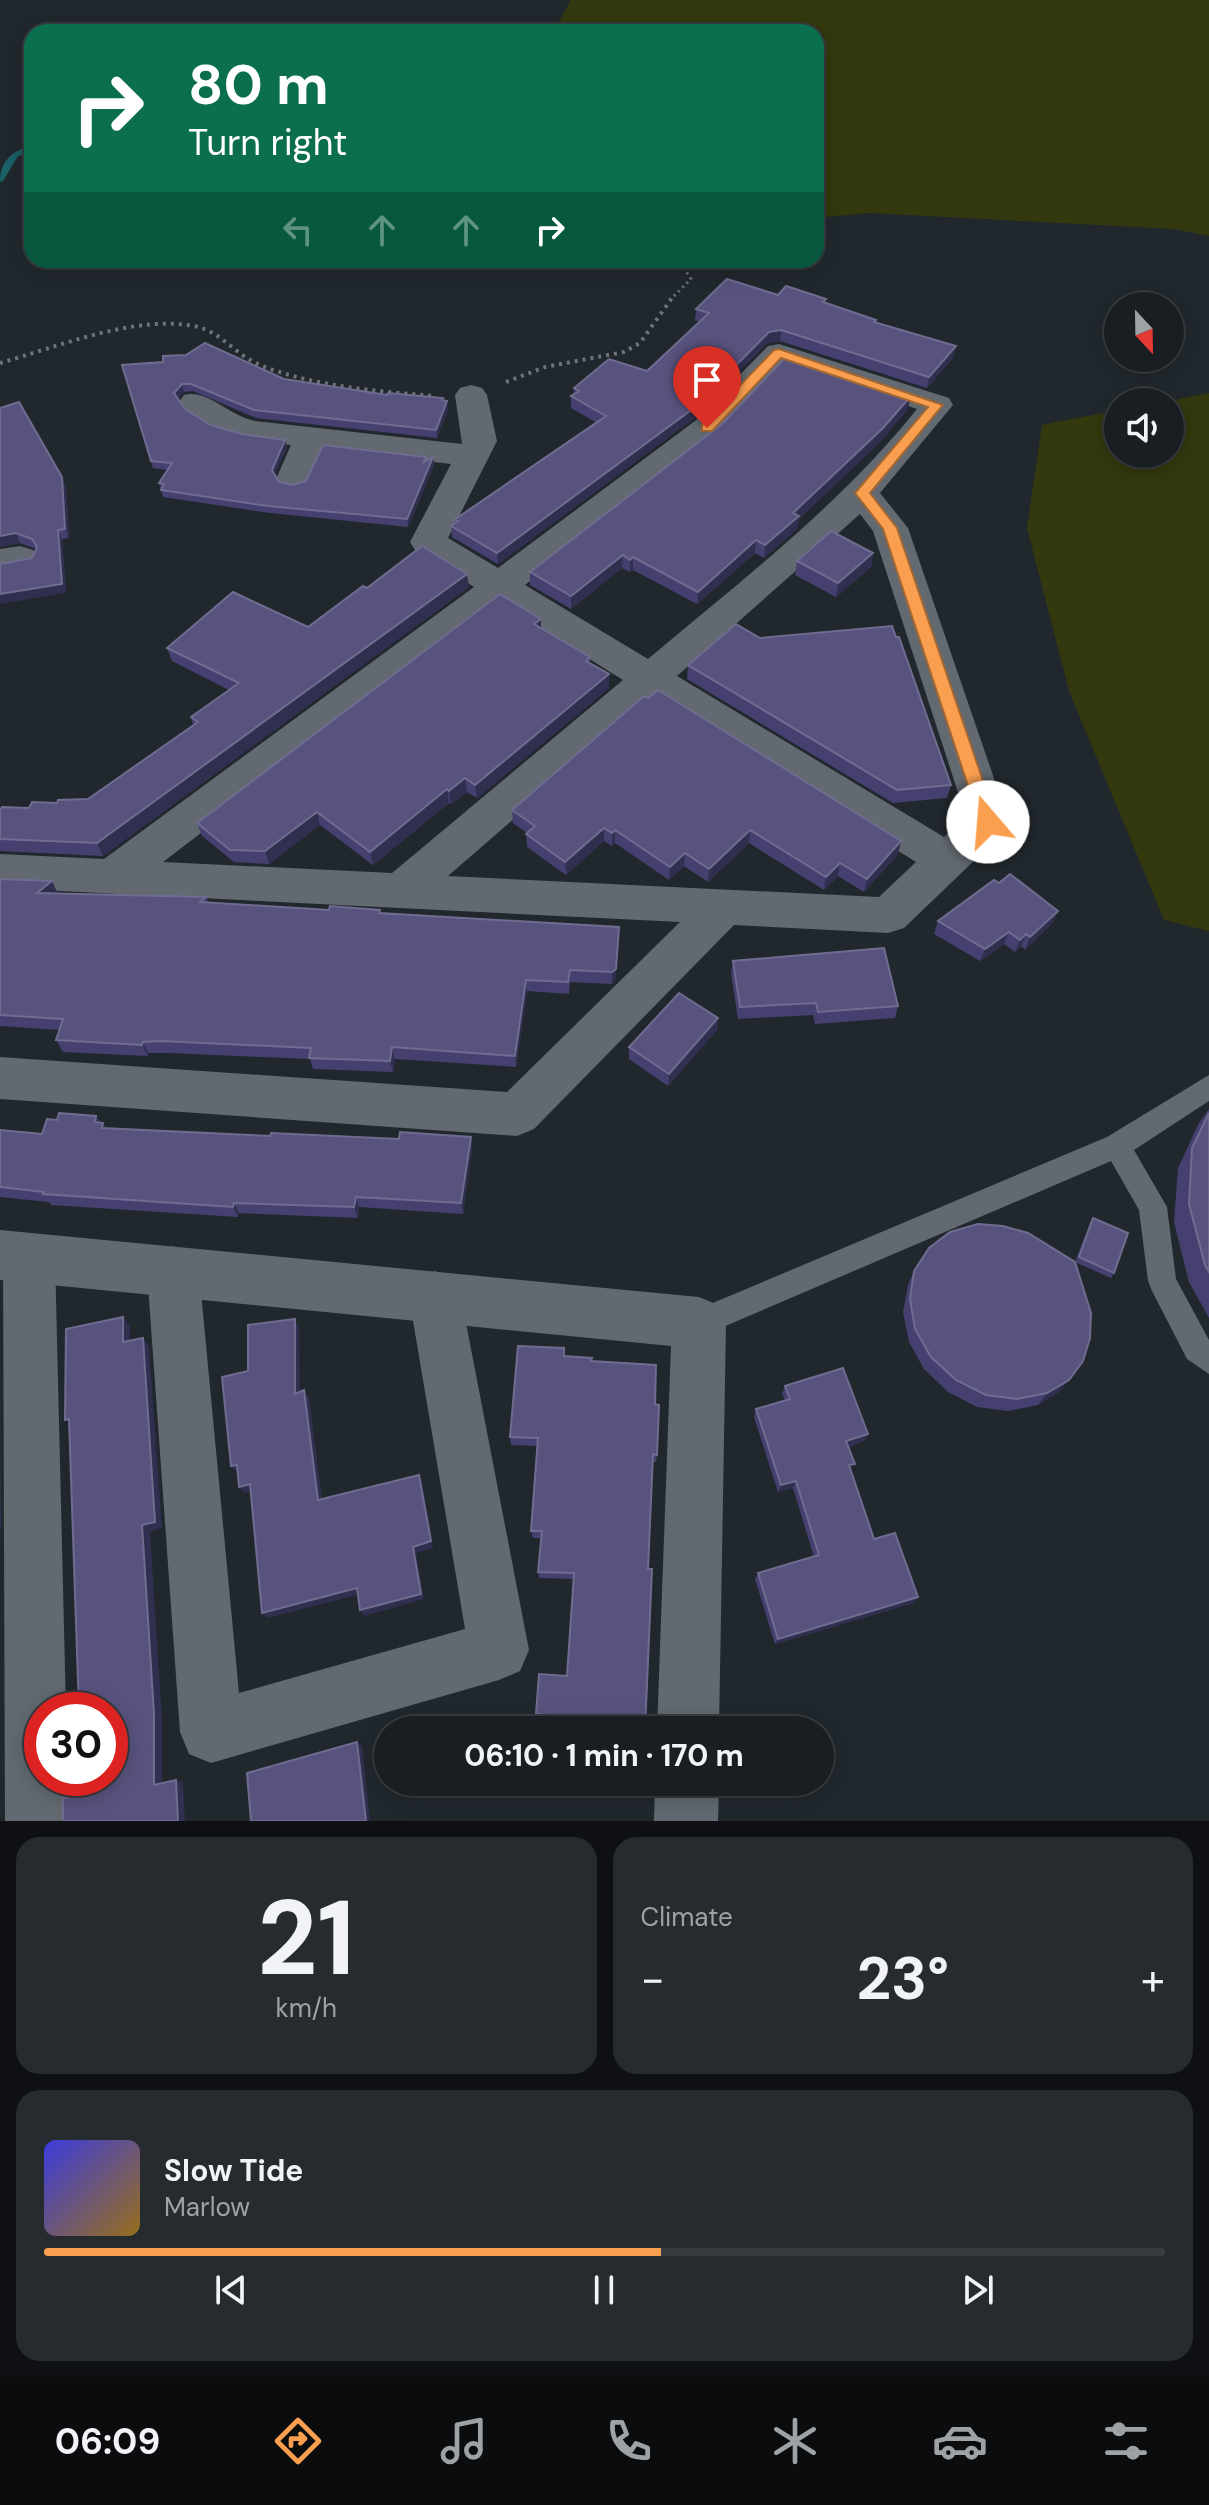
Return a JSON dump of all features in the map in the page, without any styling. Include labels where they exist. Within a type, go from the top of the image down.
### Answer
[{"type":"street","points":[[113,876],[707,428],[779,353],[937,405],[862,493],[401,891]]},
{"type":"street","points":[[471,395],[480,441],[428,542],[947,860]]},
{"type":"street","points":[[195,402],[207,415],[229,426],[473,456]]},
{"type":"street","points":[[293,479],[311,437]]},
{"type":"street","points":[[0,871],[888,915],[988,822],[890,528],[862,493]]},
{"type":"street","points":[[0,1078],[517,1114],[724,907]]},
{"type":"street","points":[[37,1821],[15,1256],[699,1323],[688,1716]]},
{"type":"street","points":[[173,1271],[211,1732],[499,1650],[435,1297]]},
{"type":"street","points":[[686,1821],[687,1796]]},
{"type":"lane","points":[[699,1323],[1117,1146],[1209,1087]]},
{"type":"lane","points":[[1117,1146],[1153,1207],[1162,1281],[1197,1349],[1209,1359]]},
{"type":"path","points":[[0,363],[120,332],[179,324],[219,335],[233,350],[256,363],[285,373],[426,395],[471,395],[494,389],[524,373],[611,356],[640,343],[671,299],[691,279],[684,268]]},
{"type":"green space","points":[[571,0],[1209,0],[1209,236],[1174,229],[868,213],[824,217],[824,24],[558,24]]},
{"type":"green space","points":[[1209,393],[1209,931],[1164,920],[1069,691],[1027,528],[1042,425],[1104,413],[1104,468],[1184,468],[1184,398]]},
{"type":"building","points":[[727,279],[778,295],[786,286],[826,299],[823,302],[876,320],[874,322],[956,346],[929,377],[781,330],[769,332],[694,408],[497,553],[451,526],[458,521],[454,520],[606,416],[571,396],[579,391],[574,388],[609,359],[647,371],[709,313],[696,309]]},
{"type":"building","points":[[205,343],[284,379],[387,395],[443,398],[447,401],[436,430],[254,410],[191,384],[182,384],[174,393],[185,409],[211,425],[242,434],[285,440],[272,470],[279,482],[292,485],[306,481],[323,445],[426,457],[424,462],[433,457],[407,519],[268,506],[161,490],[164,484],[159,483],[172,463],[151,461],[122,365],[163,362],[163,356],[186,355]]},
{"type":"building","points":[[787,356],[911,396],[883,428],[793,513],[799,516],[765,545],[756,540],[698,592],[633,557],[630,560],[623,555],[571,596],[530,572],[722,424]]},
{"type":"building","points":[[19,402],[62,477],[65,529],[58,530],[62,584],[0,594],[0,564],[32,558],[37,547],[32,539],[16,533],[0,536],[0,408]]},
{"type":"building","points":[[831,531],[873,553],[838,583],[797,561]]},
{"type":"building","points":[[422,546],[467,574],[97,843],[0,839],[2,807],[29,808],[32,802],[88,799],[198,722],[191,717],[239,683],[167,648],[233,592],[308,627]]},
{"type":"building","points":[[500,594],[541,619],[534,624],[590,657],[586,661],[609,674],[475,785],[465,778],[449,791],[447,789],[370,852],[317,812],[265,851],[230,850],[197,823]]},
{"type":"building","points":[[736,624],[760,638],[892,626],[896,637],[899,637],[951,785],[897,790],[688,665]]},
{"type":"building","points":[[658,690],[901,841],[867,879],[840,863],[826,877],[750,830],[709,869],[685,853],[670,867],[615,830],[612,833],[604,828],[565,862],[526,834],[535,826],[512,810],[644,696],[648,698]]},
{"type":"building","points":[[1010,874],[1058,911],[1030,937],[1026,934],[1020,940],[1009,932],[985,949],[938,921],[994,880],[999,883]]},
{"type":"building","points":[[0,879],[52,881],[37,893],[206,897],[200,902],[329,910],[330,906],[380,910],[379,913],[619,927],[616,969],[612,972],[570,970],[568,982],[526,980],[515,1056],[392,1047],[390,1061],[309,1058],[311,1048],[56,1040],[63,1019],[0,1015]]},
{"type":"building","points":[[884,948],[898,1006],[818,1012],[816,1003],[740,1007],[733,961]]},
{"type":"building","points":[[679,993],[718,1018],[669,1074],[629,1047]]},
{"type":"building","points":[[59,1113],[96,1116],[95,1122],[103,1123],[102,1128],[270,1136],[271,1133],[399,1139],[400,1132],[471,1137],[461,1203],[356,1197],[354,1207],[234,1203],[233,1207],[43,1194],[0,1187],[0,1130],[42,1134],[47,1119],[57,1120]]},
{"type":"building","points":[[1209,1113],[1209,1272],[1189,1204],[1192,1148]]},
{"type":"building","points":[[1093,1218],[1128,1233],[1114,1273],[1079,1257]]},
{"type":"building","points":[[978,1224],[1003,1226],[1028,1233],[1075,1262],[1091,1313],[1090,1338],[1083,1361],[1069,1380],[1047,1393],[1017,1399],[986,1395],[956,1380],[931,1357],[915,1329],[910,1299],[914,1271],[929,1248],[950,1232]]},
{"type":"building","points":[[123,1317],[123,1342],[143,1338],[155,1522],[142,1525],[154,1714],[154,1785],[176,1780],[178,1821],[63,1821],[63,1798],[128,1796],[128,1692],[78,1692],[69,1419],[65,1420],[66,1329]]},
{"type":"building","points":[[295,1319],[295,1394],[304,1390],[318,1500],[419,1475],[431,1541],[413,1547],[421,1594],[360,1610],[357,1588],[262,1613],[250,1484],[239,1487],[237,1465],[231,1466],[222,1377],[248,1371],[248,1325]]},
{"type":"building","points":[[518,1346],[564,1348],[564,1356],[592,1358],[591,1361],[656,1365],[655,1404],[659,1405],[657,1455],[653,1454],[648,1569],[652,1569],[646,1716],[536,1714],[539,1674],[567,1676],[574,1573],[538,1572],[542,1531],[531,1531],[538,1438],[510,1437]]},
{"type":"building","points":[[843,1368],[868,1434],[846,1441],[855,1464],[849,1465],[874,1539],[895,1533],[918,1597],[778,1639],[758,1573],[819,1555],[796,1481],[781,1485],[756,1409],[790,1399],[785,1386]]},
{"type":"building","points":[[357,1742],[366,1821],[251,1821],[247,1773]]},
{"type":"waterway","points":[[0,179],[15,154],[24,151]]},
{"type":"route","points":[[707,428],[779,353],[937,405],[902,450],[862,493],[890,528],[988,822]]}]
